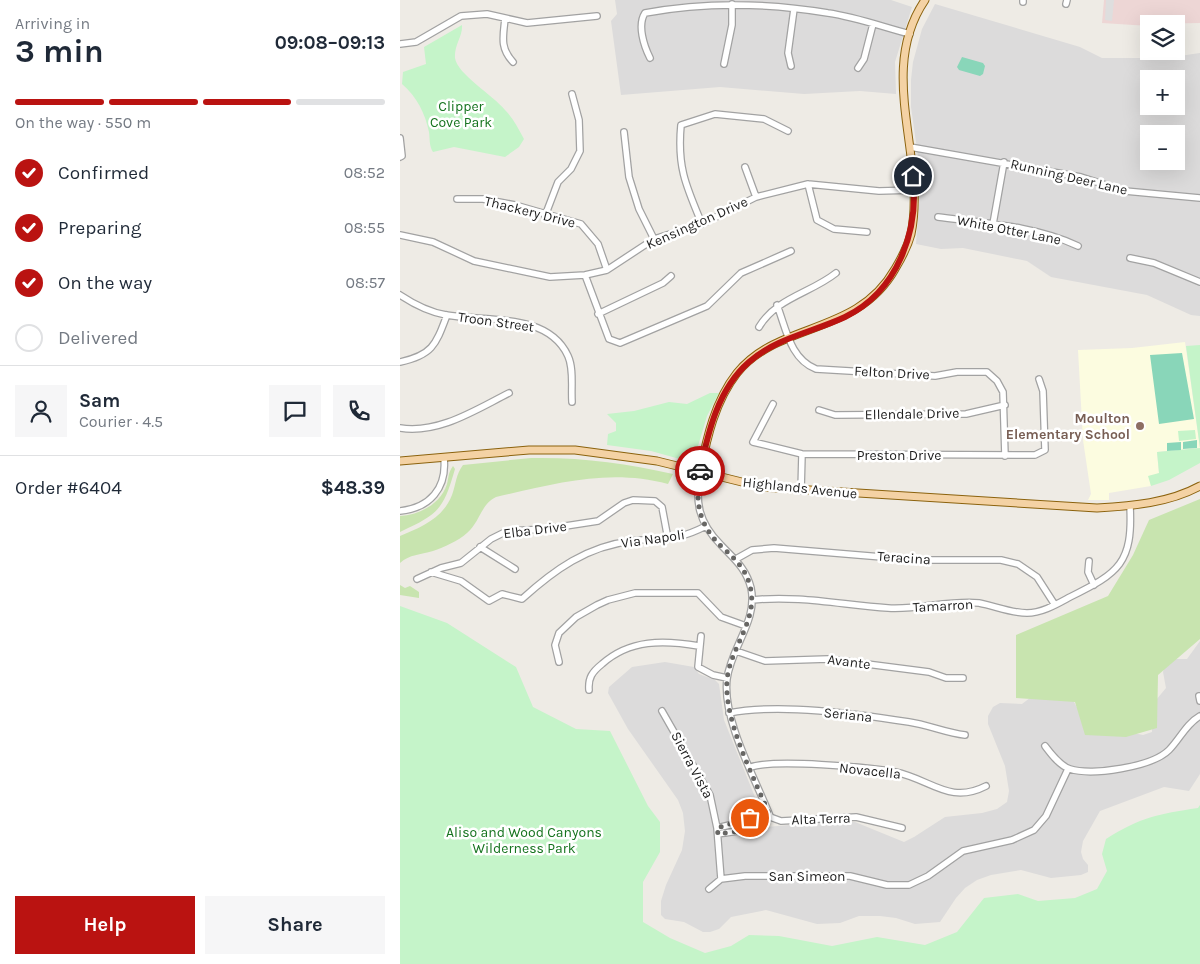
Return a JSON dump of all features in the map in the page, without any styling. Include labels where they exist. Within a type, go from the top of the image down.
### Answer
[{"type":"main road","points":[[700,472],[707,438],[724,394],[749,362],[762,352],[789,338],[845,317],[861,307],[887,282],[910,236],[915,190],[902,84],[904,60],[910,34],[925,0]]},
{"type":"main road","name":"Highlands Avenue","points":[[400,462],[529,450],[575,450],[657,460],[762,488],[1098,508],[1130,506],[1174,498],[1200,486]]},
{"type":"street","points":[[650,58],[645,47],[642,28],[641,18],[645,13],[732,4],[794,8],[836,14],[910,34]]},
{"type":"street","points":[[724,64],[732,25],[732,4]]},
{"type":"street","points":[[791,66],[788,53],[794,8]]},
{"type":"street","points":[[400,44],[416,42],[461,16],[487,14],[528,23],[598,16]]},
{"type":"street","points":[[506,19],[502,43],[506,54],[513,62]]},
{"type":"street","points":[[858,68],[864,59],[873,24]]},
{"type":"street","points":[[545,216],[558,182],[571,169],[580,151],[579,120],[572,94]]},
{"type":"street","points":[[702,224],[682,173],[679,143],[681,125],[715,114],[764,119],[788,131]]},
{"type":"street","points":[[624,132],[629,177],[639,209],[654,239]]},
{"type":"street","points":[[400,138],[401,157]]},
{"type":"street","name":"Running Deer Lane","points":[[910,147],[1081,177],[1125,191],[1200,198]]},
{"type":"street","points":[[993,224],[1004,162]]},
{"type":"street","points":[[745,166],[756,197]]},
{"type":"street","points":[[808,184],[817,220],[834,229],[867,232]]},
{"type":"street","name":"Kensington Drive","points":[[400,235],[433,242],[484,263],[550,277],[585,275],[607,270],[654,239],[702,224],[756,197],[808,184],[879,191],[915,190]]},
{"type":"street","name":"Thackery Drive","points":[[457,199],[483,199],[514,205],[545,216],[581,224],[598,244],[607,270]]},
{"type":"street","name":"White Otter Lane","points":[[938,217],[993,224],[1066,241],[1078,246]]},
{"type":"street","points":[[585,275],[598,314],[610,339],[620,343],[707,306],[741,273],[791,252]]},
{"type":"street","points":[[1130,258],[1154,263],[1200,282]]},
{"type":"street","points":[[759,327],[766,315],[777,304],[823,284],[836,273]]},
{"type":"street","points":[[598,314],[662,283],[671,276]]},
{"type":"street","name":"Troon Street","points":[[400,296],[430,311],[447,315],[490,318],[542,329],[553,336],[568,357],[571,369],[572,402]]},
{"type":"street","name":"Felton Drive","points":[[777,304],[797,356],[807,366],[816,369],[935,376],[957,372],[987,372],[997,381],[1004,392],[1005,456]]},
{"type":"street","points":[[400,362],[417,357],[430,350],[437,343],[447,315]]},
{"type":"street","name":"Preston Drive","points":[[774,404],[753,442],[802,454],[1035,455],[1045,450],[1043,391],[1039,379]]},
{"type":"street","points":[[400,428],[419,429],[453,421],[508,393]]},
{"type":"street","name":"Ellendale Drive","points":[[819,410],[835,415],[966,414],[1005,405]]},
{"type":"street","points":[[801,491],[802,454]]},
{"type":"street","points":[[400,511],[421,507],[432,499],[443,482],[444,458]]},
{"type":"street","points":[[700,472],[696,494],[697,503],[706,526],[720,545],[736,559],[748,578],[752,600],[751,612],[727,678],[729,713],[770,816],[766,822],[754,827],[718,831]]},
{"type":"street","name":"Elba Drive","points":[[417,579],[431,572],[461,563],[480,547],[507,531],[540,529],[598,521],[624,503],[633,500],[644,499],[659,504],[662,507],[668,539]]},
{"type":"street","name":"Tamarron","points":[[752,600],[792,599],[890,608],[979,603],[1029,613],[1055,605],[1094,585],[1114,571],[1127,552],[1132,532],[1130,506]]},
{"type":"street","name":"Via Napoli","points":[[431,572],[461,581],[489,601],[502,594],[522,599],[550,574],[577,558],[600,549],[630,541],[687,536],[706,526]]},
{"type":"street","points":[[480,547],[514,569]]},
{"type":"street","name":"Teracina","points":[[736,559],[752,550],[774,548],[918,560],[1001,560],[1018,564],[1037,577],[1055,605]]},
{"type":"street","points":[[1089,560],[1088,572],[1094,585]]},
{"type":"street","points":[[560,662],[556,642],[559,633],[568,623],[608,600],[635,593],[698,594],[721,617],[746,626]]},
{"type":"street","points":[[701,636],[698,668],[713,675],[727,678]]},
{"type":"street","points":[[589,690],[588,680],[593,672],[622,650],[643,643],[659,641],[700,646]]},
{"type":"street","name":"Avante","points":[[736,651],[765,660],[828,659],[929,672],[946,678],[963,678]]},
{"type":"street","name":"Seriana","points":[[729,713],[747,710],[804,710],[910,722],[950,733],[965,735]]},
{"type":"street","name":"Sierra Vista","points":[[662,712],[705,784],[714,809],[718,831],[721,879]]},
{"type":"street","points":[[1045,746],[1068,769],[1093,772],[1158,758],[1169,751],[1194,720],[1200,716]]},
{"type":"street","name":"Novacella","points":[[751,768],[773,763],[896,772],[957,794],[972,793],[986,786]]},
{"type":"street","name":"San Simeon","points":[[721,879],[745,876],[850,876],[887,885],[909,885],[928,876],[963,851],[1012,840],[1034,830],[1046,816],[1068,769]]},
{"type":"street","name":"Alta Terra","points":[[718,831],[762,814],[781,820],[856,818],[902,828]]},
{"type":"street","points":[[709,889],[721,879]]},
{"type":"shaded area","points":[[615,0],[891,0],[912,7],[895,62],[896,94],[860,91],[804,94],[720,87],[621,95],[611,21],[617,14]]},
{"type":"shaded area","points":[[1104,0],[1200,0],[1200,23],[1185,23],[1185,15],[1140,15],[1140,25],[1102,23]]},
{"type":"shaded area","points":[[1106,0],[1114,0],[1112,21],[1105,20]]},
{"type":"shaded area","points":[[935,4],[1080,47],[1102,58],[1185,60],[1185,55],[1200,53],[1200,316],[1191,315],[1147,295],[1051,277],[1027,261],[963,248],[941,249],[916,244],[921,178],[911,107],[913,62],[922,29]]},
{"type":"shaded area","name":"Moulton Elementary School","points":[[1185,342],[1200,448],[1157,452],[1159,473],[1150,481],[1151,486],[1109,493],[1109,500],[1088,500],[1091,494],[1083,440],[1078,350],[1132,348]]},
{"type":"shaded area","points":[[1200,641],[1200,774],[1189,791],[1164,787],[1100,811],[1083,841],[1081,852],[1083,859],[1088,865],[1088,872],[1081,875],[1051,878],[1021,870],[991,875],[977,880],[965,888],[940,922],[915,924],[896,918],[859,916],[840,923],[817,924],[766,910],[731,917],[719,929],[703,932],[684,922],[665,919],[661,915],[661,901],[666,885],[682,850],[685,831],[683,813],[678,800],[628,729],[608,693],[609,687],[632,667],[665,662],[694,667],[699,674],[715,680],[719,684],[724,720],[767,827],[832,821],[855,822],[904,842],[945,817],[982,813],[997,809],[1007,802],[1009,791],[1005,766],[988,724],[988,716],[993,707],[1000,703],[1022,704],[1039,691],[1068,691],[1080,713],[1108,728],[1143,735],[1152,732],[1152,718],[1156,700],[1166,688],[1163,672],[1165,664],[1173,659],[1187,659]]},
{"type":"green space","name":"Clipper Cove Park","points":[[462,25],[455,53],[457,64],[469,78],[500,104],[515,123],[524,139],[519,147],[505,157],[454,147],[433,152],[423,112],[412,94],[402,84],[403,72],[426,64],[424,47]]},
{"type":"green space","points":[[962,57],[983,63],[985,66],[983,74],[980,76],[959,70],[957,67]]},
{"type":"green space","points":[[1200,345],[1200,448],[1186,346]]},
{"type":"green space","points":[[1182,353],[1194,419],[1159,424],[1150,355]]},
{"type":"green space","points":[[710,393],[719,393],[707,416],[695,456],[687,461],[651,451],[607,445],[608,434],[616,431],[616,423],[607,414],[634,411],[669,402],[687,404]]},
{"type":"green space","points":[[1195,430],[1196,439],[1179,441],[1178,431]]},
{"type":"green space","points":[[1197,440],[1197,448],[1183,449],[1183,442]]},
{"type":"green space","points":[[1181,442],[1181,450],[1167,451],[1167,443]]},
{"type":"green space","points":[[1200,448],[1200,463],[1169,480],[1151,486],[1148,476],[1159,473],[1157,452]]},
{"type":"green space","points":[[531,458],[602,462],[673,474],[668,484],[646,479],[603,478],[561,483],[496,497],[487,504],[475,524],[463,536],[442,548],[411,556],[400,563],[400,536],[431,521],[443,510],[452,495],[457,476],[463,465]]},
{"type":"green space","points":[[453,466],[455,469],[451,483],[442,503],[431,515],[400,532],[400,516],[422,511],[435,503],[444,491]]},
{"type":"green space","points":[[1200,499],[1200,639],[1158,675],[1157,728],[1126,737],[1085,735],[1075,702],[1016,698],[1016,635],[1108,596],[1133,555],[1149,520]]},
{"type":"green space","points":[[400,585],[405,588],[410,586],[419,592],[419,598],[400,595]]},
{"type":"green space","name":"Aliso and Wood Canyons Wilderness Park","points":[[400,606],[447,623],[516,667],[533,707],[576,729],[610,731],[648,806],[660,822],[660,852],[643,882],[643,922],[670,938],[705,953],[731,946],[749,935],[779,936],[832,946],[877,937],[925,945],[957,932],[984,898],[1018,894],[1038,901],[1075,898],[1097,889],[1107,871],[1102,854],[1106,839],[1140,821],[1172,812],[1198,808],[1200,805],[1200,964],[400,964]]},
{"type":"way so far","points":[[700,471],[696,494],[697,503],[706,526],[720,545],[736,559],[744,570],[751,588],[751,612],[732,660],[727,678],[727,694],[729,713],[770,816],[766,822],[754,827],[718,834],[717,828],[742,822],[750,818]]},
{"type":"place","name":"Moulton Elementary School","points":[[1140,426]]},
{"type":"route","points":[[700,471],[707,438],[724,394],[738,373],[762,352],[789,338],[845,317],[861,307],[887,282],[896,268],[910,236],[914,214],[915,190],[913,176]]}]
